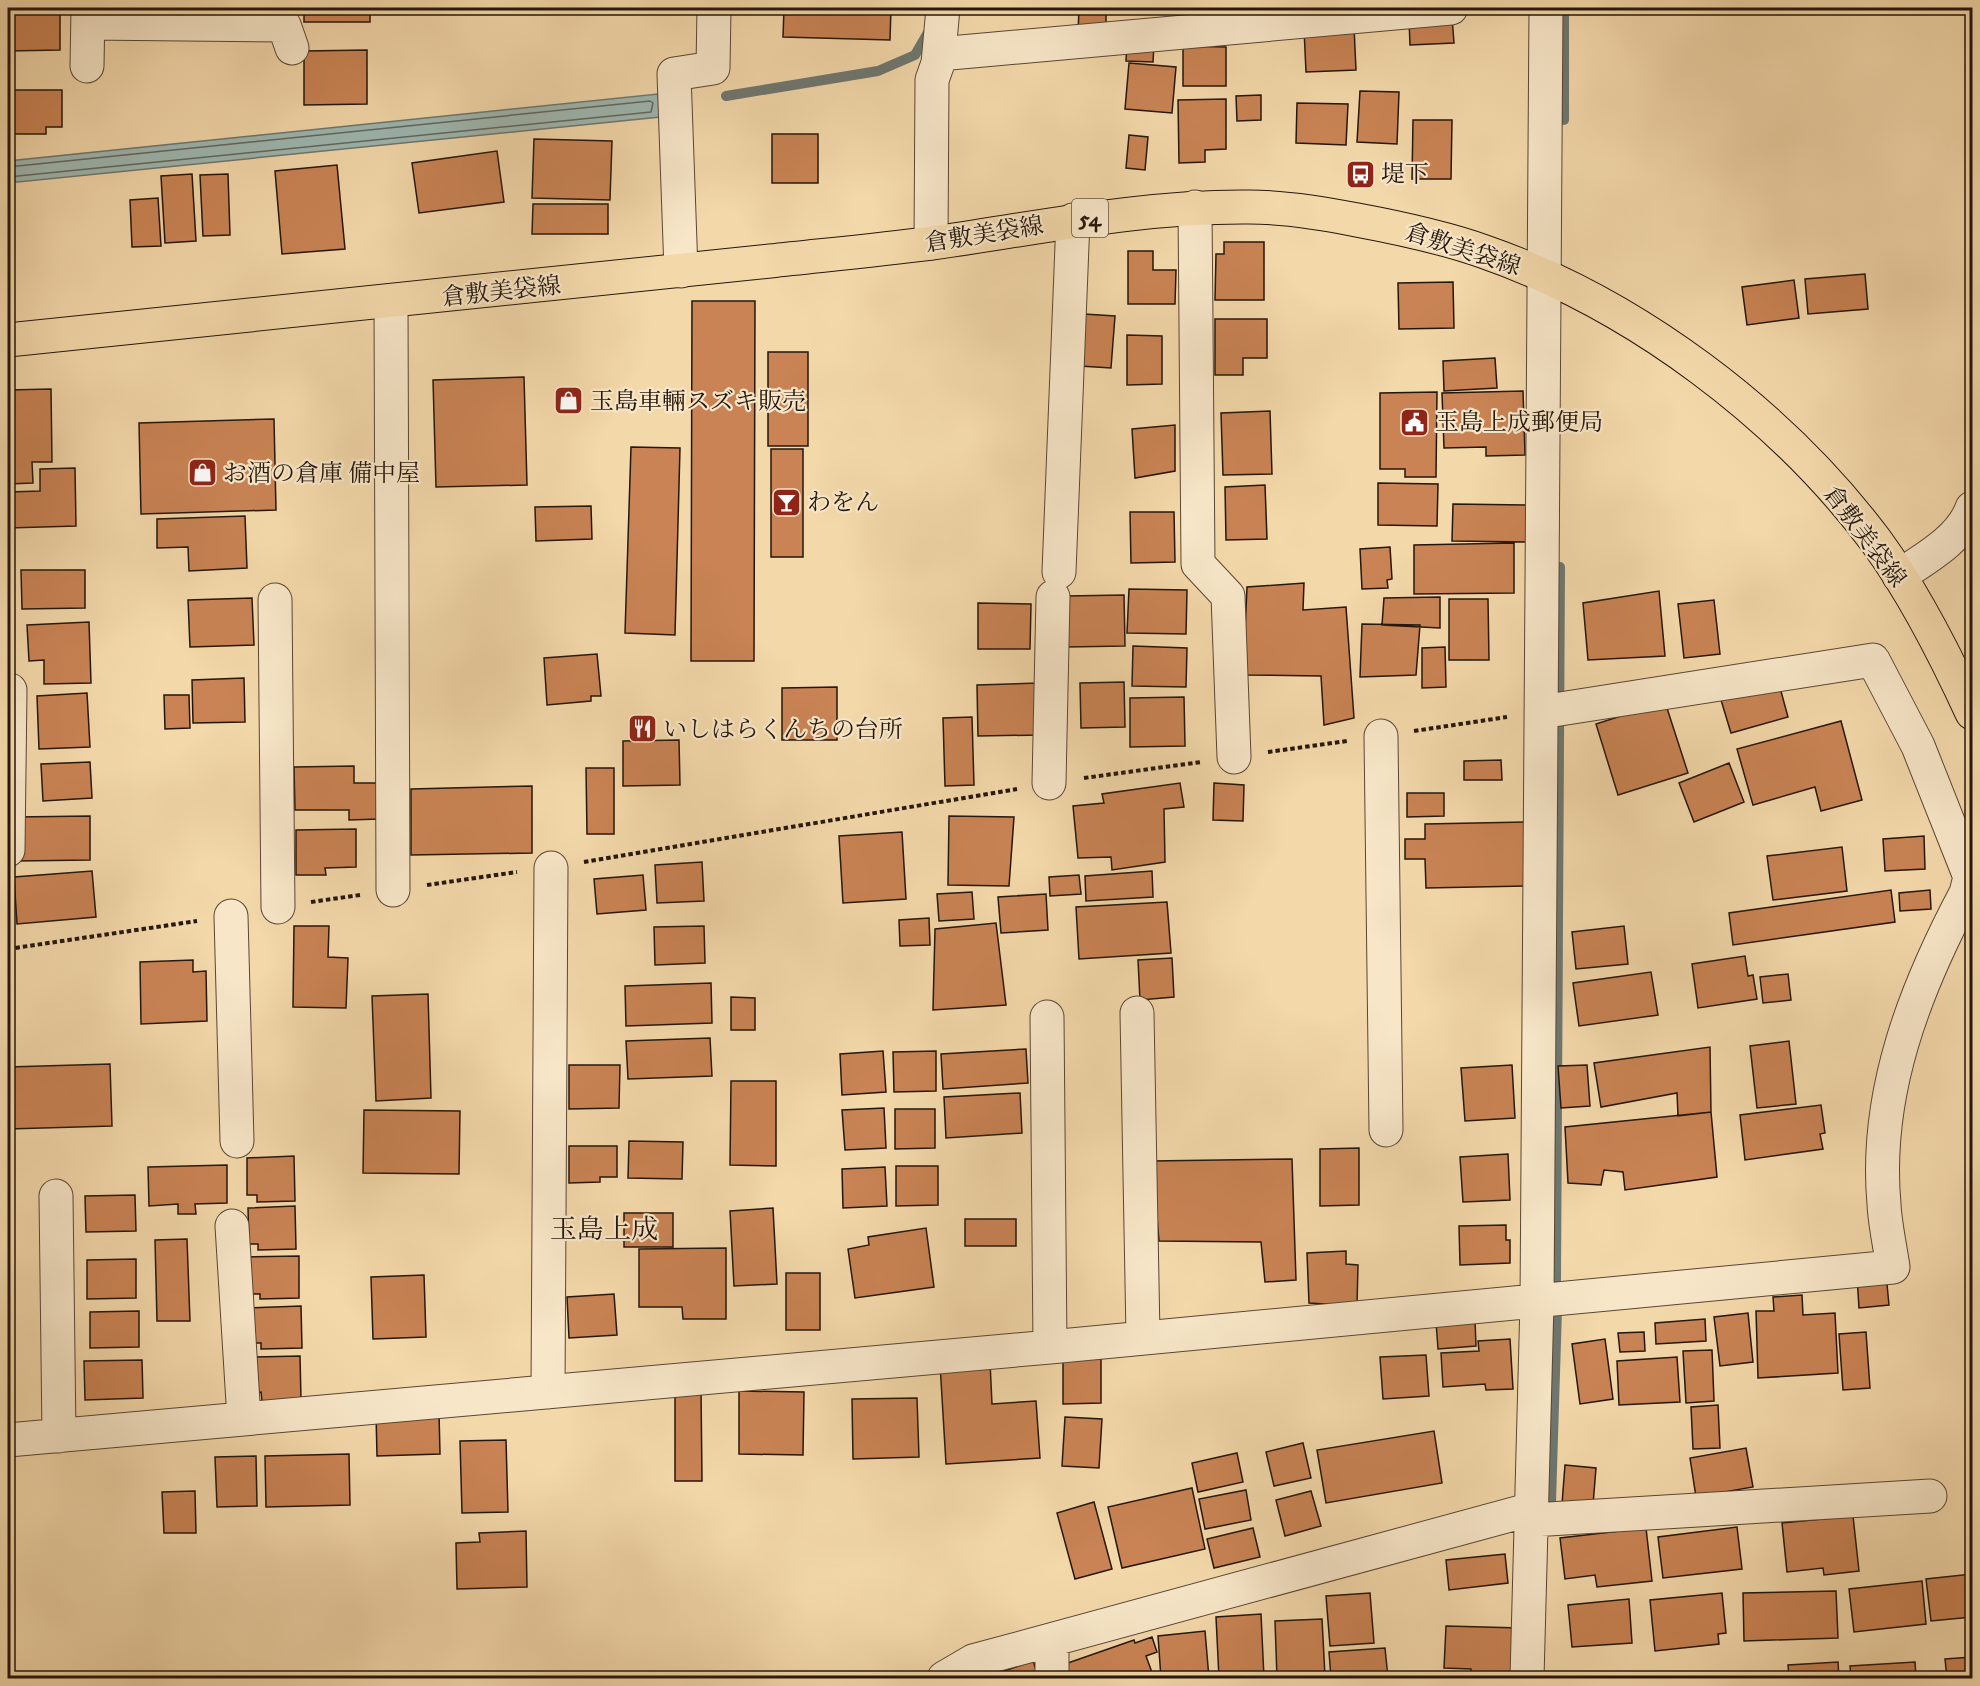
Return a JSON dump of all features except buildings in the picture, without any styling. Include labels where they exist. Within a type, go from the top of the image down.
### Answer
[{"type":"main road","name":"倉敷美袋線","points":[[8,340],[392,303],[681,271],[931,243],[1073,220],[1196,207],[1257,207],[1326,214],[1412,230],[1486,252],[1545,277],[1619,315],[1693,363],[1784,439],[1838,495],[1899,576],[1972,713]]},
{"type":"street","points":[[681,271],[674,74],[713,68],[714,8]]},
{"type":"street","points":[[931,243],[932,80],[939,54],[943,8]]},
{"type":"street","points":[[939,54],[1387,10],[1451,8]]},
{"type":"street","points":[[1527,1678],[1537,1302],[1546,8]]},
{"type":"street","points":[[87,66],[88,15],[287,27]]},
{"type":"street","points":[[1196,207],[1197,564],[1228,596],[1234,757]]},
{"type":"street","points":[[1049,783],[1073,220]]},
{"type":"street","points":[[392,303],[393,890]]},
{"type":"street","points":[[1899,576],[1935,551],[1960,529],[1968,521],[1972,508]]},
{"type":"street","points":[[275,600],[278,907]]},
{"type":"street","points":[[8,1440],[1050,1347],[1143,1336],[1893,1268],[1883,1203],[1885,1115],[1914,1000],[1966,893],[1970,877],[1918,746],[1873,660],[1542,712]]},
{"type":"street","points":[[8,850],[10,690]]},
{"type":"street","points":[[1381,736],[1386,1130]]},
{"type":"street","points":[[548,1392],[551,868]]},
{"type":"street","points":[[231,916],[237,1141]]},
{"type":"street","points":[[1137,1012],[1143,1336]]},
{"type":"street","points":[[1047,1017],[1050,1347]]},
{"type":"street","points":[[56,1196],[59,1436]]},
{"type":"street","points":[[232,1226],[244,1419]]},
{"type":"street","points":[[944,1678],[973,1661],[1052,1661],[1532,1514],[1930,1496]]},
{"type":"path","points":[[278,907],[551,868],[1049,783],[1542,712]]},
{"type":"path","points":[[8,949],[231,916]]},
{"type":"water","points":[[658,94],[660,117],[8,183],[8,161]]},
{"type":"waterway","points":[[1564,8],[1564,120]]},
{"type":"waterway","points":[[726,96],[878,71],[915,55],[930,29]]},
{"type":"waterway","points":[[1556,1280],[1560,567]]},
{"type":"waterway","points":[[1551,1501],[1557,1309]]},
{"type":"place","name":"堤下","points":[[1360,174]]},
{"type":"place","name":"玉島車輛スズキ販売","points":[[569,401]]},
{"type":"place","name":"玉島上成郵便局","points":[[1414,422]]},
{"type":"place","name":"お酒の倉庫 備中屋","points":[[202,473]]},
{"type":"place","name":"わをん","points":[[786,502]]},
{"type":"place","name":"いしはらくんちの台所","points":[[642,729]]},
{"type":"district","name":"玉島上成","points":[[604,1229]]}]
